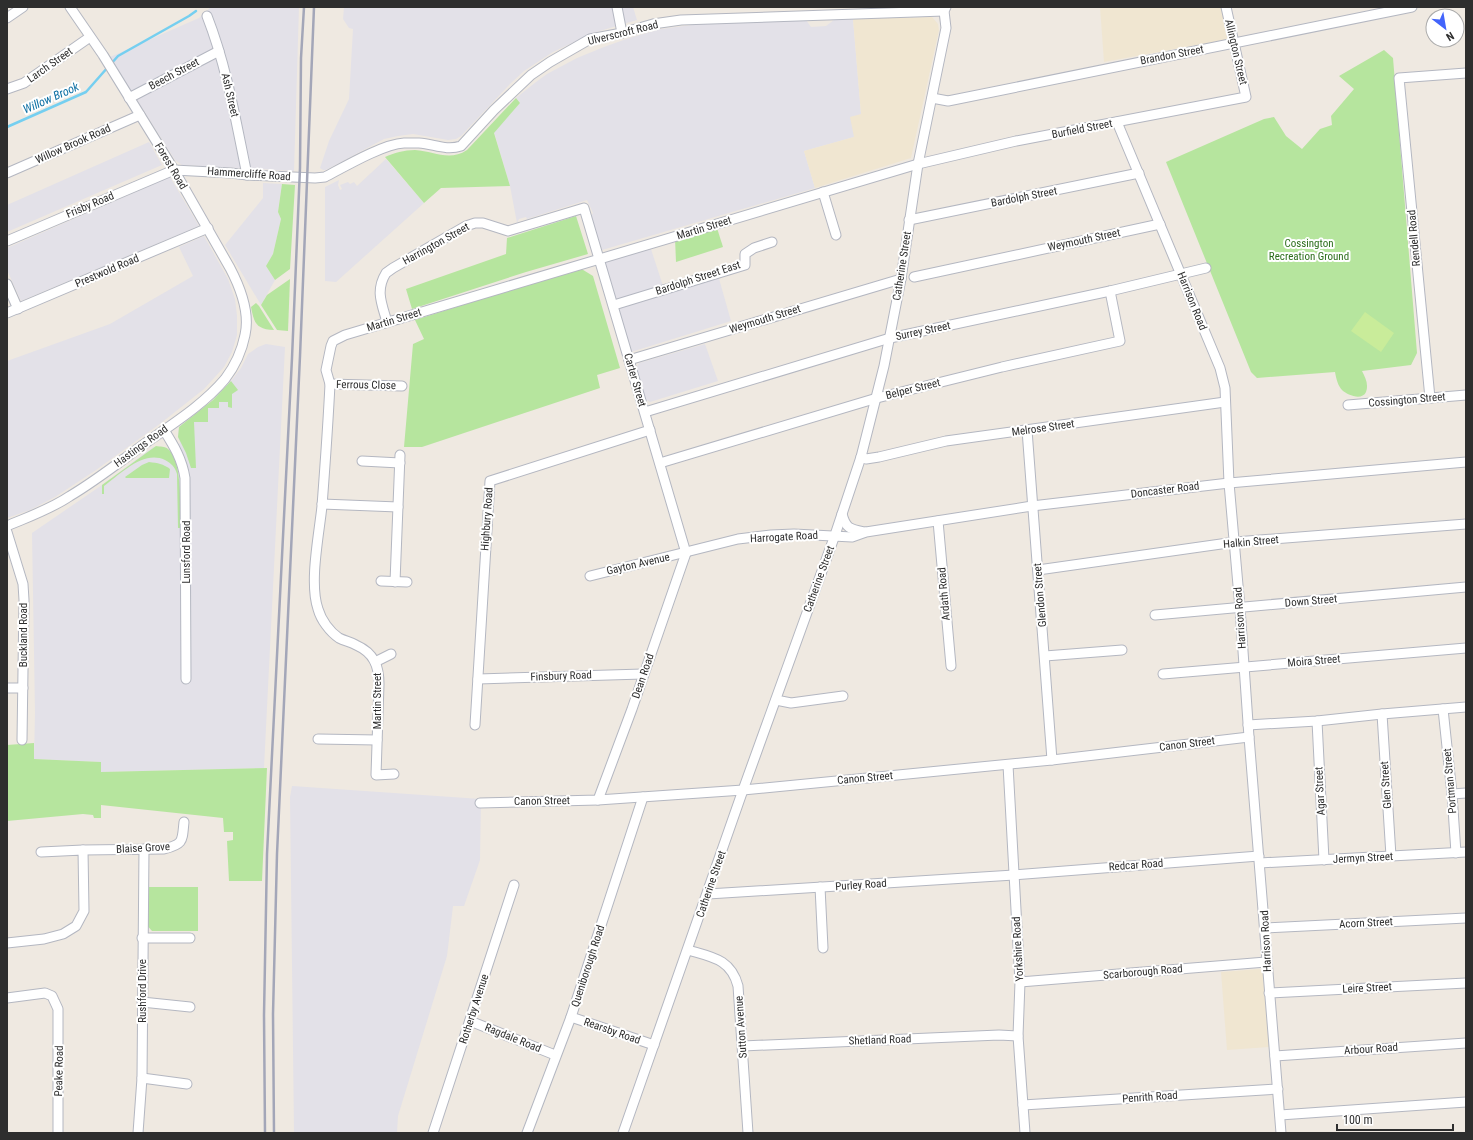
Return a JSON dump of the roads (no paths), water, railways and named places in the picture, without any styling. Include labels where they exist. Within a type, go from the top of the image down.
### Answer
[{"type":"street","points":[[7,18],[23,7]]},
{"type":"street","name":"Forest Road","points":[[70,7],[103,55],[174,170],[230,268],[238,285],[246,314],[245,334]]},
{"type":"street","points":[[616,7],[622,33]]},
{"type":"street","name":"Allington Street","points":[[1226,7],[1246,97]]},
{"type":"street","name":"Brandon Street","points":[[932,98],[948,101],[1412,7]]},
{"type":"street","name":"Ulverscroft Road","points":[[325,177],[382,148],[402,143],[419,143],[445,149],[461,146],[494,110],[531,75],[550,62],[590,39],[622,33],[652,24],[682,20],[945,9]]},
{"type":"street","name":"Catherine Street","points":[[623,1133],[861,458],[877,398],[890,338],[901,278],[918,164],[946,28],[945,9]]},
{"type":"street","name":"Ash Street","points":[[207,16],[219,51],[230,92],[247,175]]},
{"type":"street","name":"Larch Street","points":[[7,89],[24,83],[90,37]]},
{"type":"street","name":"Beech Street","points":[[129,98],[219,51]]},
{"type":"street","name":"Rendell Road","points":[[1430,398],[1399,78],[1466,74]]},
{"type":"street","name":"Burfield Street","points":[[918,164],[1016,141],[1246,97]]},
{"type":"street","name":"Willow Brook Road","points":[[7,173],[140,115]]},
{"type":"street","name":"Harrison Road","points":[[1117,122],[1220,368],[1225,388],[1229,482],[1235,542],[1243,666],[1266,928],[1266,962],[1281,1133]]},
{"type":"street","name":"Martin Street","points":[[394,774],[376,775],[379,672],[375,662],[372,656],[360,647],[338,637],[332,632],[322,619],[317,609],[314,584],[322,504],[330,384],[326,370],[333,341],[345,335],[387,322],[918,164]]},
{"type":"street","name":"Hammercliffe Road","points":[[174,170],[247,175],[315,178],[325,177]]},
{"type":"street","name":"Frisby Road","points":[[7,241],[174,170]]},
{"type":"street","name":"Bardolph Street","points":[[909,220],[1139,173]]},
{"type":"street","points":[[823,192],[836,235]]},
{"type":"street","name":"Carter Street","points":[[584,208],[686,553]]},
{"type":"street","name":"Harrington Street","points":[[387,322],[380,296],[382,280],[386,273],[459,230],[474,223],[483,223],[508,231],[584,208]]},
{"type":"street","name":"Weymouth Street","points":[[914,277],[1160,224]]},
{"type":"street","name":"Prestwold Road","points":[[7,313],[208,228]]},
{"type":"street","name":"Bardolph Street East","points":[[614,306],[745,265],[745,254],[754,248],[772,242]]},
{"type":"street","name":"Surrey Street","points":[[644,412],[890,338],[1110,291],[1206,268]]},
{"type":"street","name":"Weymouth Street","points":[[629,360],[901,278]]},
{"type":"street","points":[[7,284],[18,309]]},
{"type":"street","name":"Belper Street","points":[[660,463],[877,398],[1002,367],[1120,341],[1110,291]]},
{"type":"street","name":"Hastings Road","points":[[7,526],[37,514],[69,497],[196,407],[225,378],[234,364],[245,334]]},
{"type":"street","name":"Ferrous Close","points":[[330,384],[402,386]]},
{"type":"street","name":"Cossington Street","points":[[1348,405],[1466,395]]},
{"type":"street","name":"Melrose Street","points":[[861,458],[880,457],[946,441],[1226,402]]},
{"type":"street","name":"Lunsford Road","points":[[164,430],[175,447],[183,464],[185,478],[186,679]]},
{"type":"street","name":"Highbury Road","points":[[475,725],[490,481],[650,430]]},
{"type":"street","name":"Glendon Street","points":[[1026,430],[1052,760]]},
{"type":"street","points":[[362,461],[400,459],[396,582]]},
{"type":"street","name":"Doncaster Road","points":[[835,535],[852,536],[866,532],[1032,506],[1229,482],[1466,462]]},
{"type":"street","points":[[322,504],[398,507]]},
{"type":"street","name":"Doncaster Road","points":[[842,514],[845,524],[850,528],[866,532]]},
{"type":"street","name":"Ardath Road","points":[[938,521],[951,666]]},
{"type":"street","name":"Halkin Street","points":[[1038,570],[1235,542],[1466,524]]},
{"type":"street","name":"Buckland Road","points":[[7,532],[22,584],[24,632],[22,740]]},
{"type":"street","name":"Harrogate Road","points":[[686,553],[738,539],[771,535],[835,535]]},
{"type":"street","name":"Gayton Avenue","points":[[590,576],[686,553]]},
{"type":"street","name":"Dean Road","points":[[598,800],[686,553]]},
{"type":"street","points":[[381,581],[407,582]]},
{"type":"street","name":"Down Street","points":[[1155,615],[1466,587]]},
{"type":"street","name":"Moira Street","points":[[1163,674],[1466,648]]},
{"type":"street","points":[[1045,656],[1122,650]]},
{"type":"street","points":[[375,662],[391,654]]},
{"type":"street","name":"Finsbury Road","points":[[478,678],[643,674]]},
{"type":"street","points":[[7,688],[23,688]]},
{"type":"street","points":[[776,700],[791,703],[843,696]]},
{"type":"street","points":[[1248,725],[1317,721],[1466,707]]},
{"type":"street","name":"Portman Street","points":[[1443,708],[1452,794],[1456,853]]},
{"type":"street","name":"Glen Street","points":[[1382,714],[1391,856]]},
{"type":"street","name":"Agar Street","points":[[1317,721],[1324,860]]},
{"type":"street","name":"Canon Street","points":[[480,803],[598,800],[743,790],[1008,765],[1249,737]]},
{"type":"street","points":[[318,739],[377,740]]},
{"type":"street","name":"Yorkshire Road","points":[[1008,765],[1020,982],[1018,1036],[1025,1133]]},
{"type":"street","points":[[1452,794],[1466,792]]},
{"type":"street","name":"Queniborough Road","points":[[527,1133],[571,1017],[643,797]]},
{"type":"street","name":"Blaise Grove","points":[[41,852],[164,849],[177,846],[182,839],[184,822]]},
{"type":"street","name":"Rushford Drive","points":[[138,1133],[142,1078],[142,938],[144,849]]},
{"type":"street","points":[[7,943],[44,939],[63,934],[76,926],[84,911],[84,850]]},
{"type":"street","name":"Jermyn Street","points":[[1260,860],[1324,860],[1466,852]]},
{"type":"street","name":"Redcar Road","points":[[1014,875],[1260,860]]},
{"type":"street","name":"Purley Road","points":[[708,894],[1014,875]]},
{"type":"street","name":"Rotherby Avenue","points":[[434,1133],[514,885]]},
{"type":"street","points":[[820,887],[824,948]]},
{"type":"street","name":"Acorn Street","points":[[1266,928],[1466,918]]},
{"type":"street","points":[[142,938],[190,938]]},
{"type":"street","name":"Sutton Avenue","points":[[688,950],[725,963],[736,977],[738,986],[748,1133]]},
{"type":"street","name":"Scarborough Road","points":[[1020,982],[1266,962]]},
{"type":"street","name":"Leire Street","points":[[1269,993],[1466,983]]},
{"type":"street","name":"Peake Road","points":[[7,998],[45,993],[52,996],[58,1009],[58,1133]]},
{"type":"street","points":[[142,1002],[190,1007]]},
{"type":"street","name":"Rearsby Road","points":[[571,1017],[654,1046]]},
{"type":"street","name":"Ragdale Road","points":[[470,1021],[556,1055]]},
{"type":"street","name":"Shetland Road","points":[[742,1046],[999,1035],[1018,1036]]},
{"type":"street","name":"Arbour Road","points":[[1275,1056],[1466,1043]]},
{"type":"street","points":[[142,1078],[187,1084]]},
{"type":"street","name":"Penrith Road","points":[[1023,1105],[1278,1089]]},
{"type":"street","points":[[1280,1115],[1466,1102]]},
{"type":"waterway","name":"Willow Brook","points":[[111,64],[118,56],[196,11]]},
{"type":"waterway","name":"Willow Brook","points":[[7,127],[86,92],[108,67]]},
{"type":"railway","points":[[265,1133],[264,1015],[267,854],[292,358],[300,168],[301,58],[304,7]]},
{"type":"railway","points":[[274,1133],[273,1014],[277,854],[300,356],[314,7]]},
{"type":"park label","name":"Cossington Recreation Ground","points":[[1309,249]]}]
